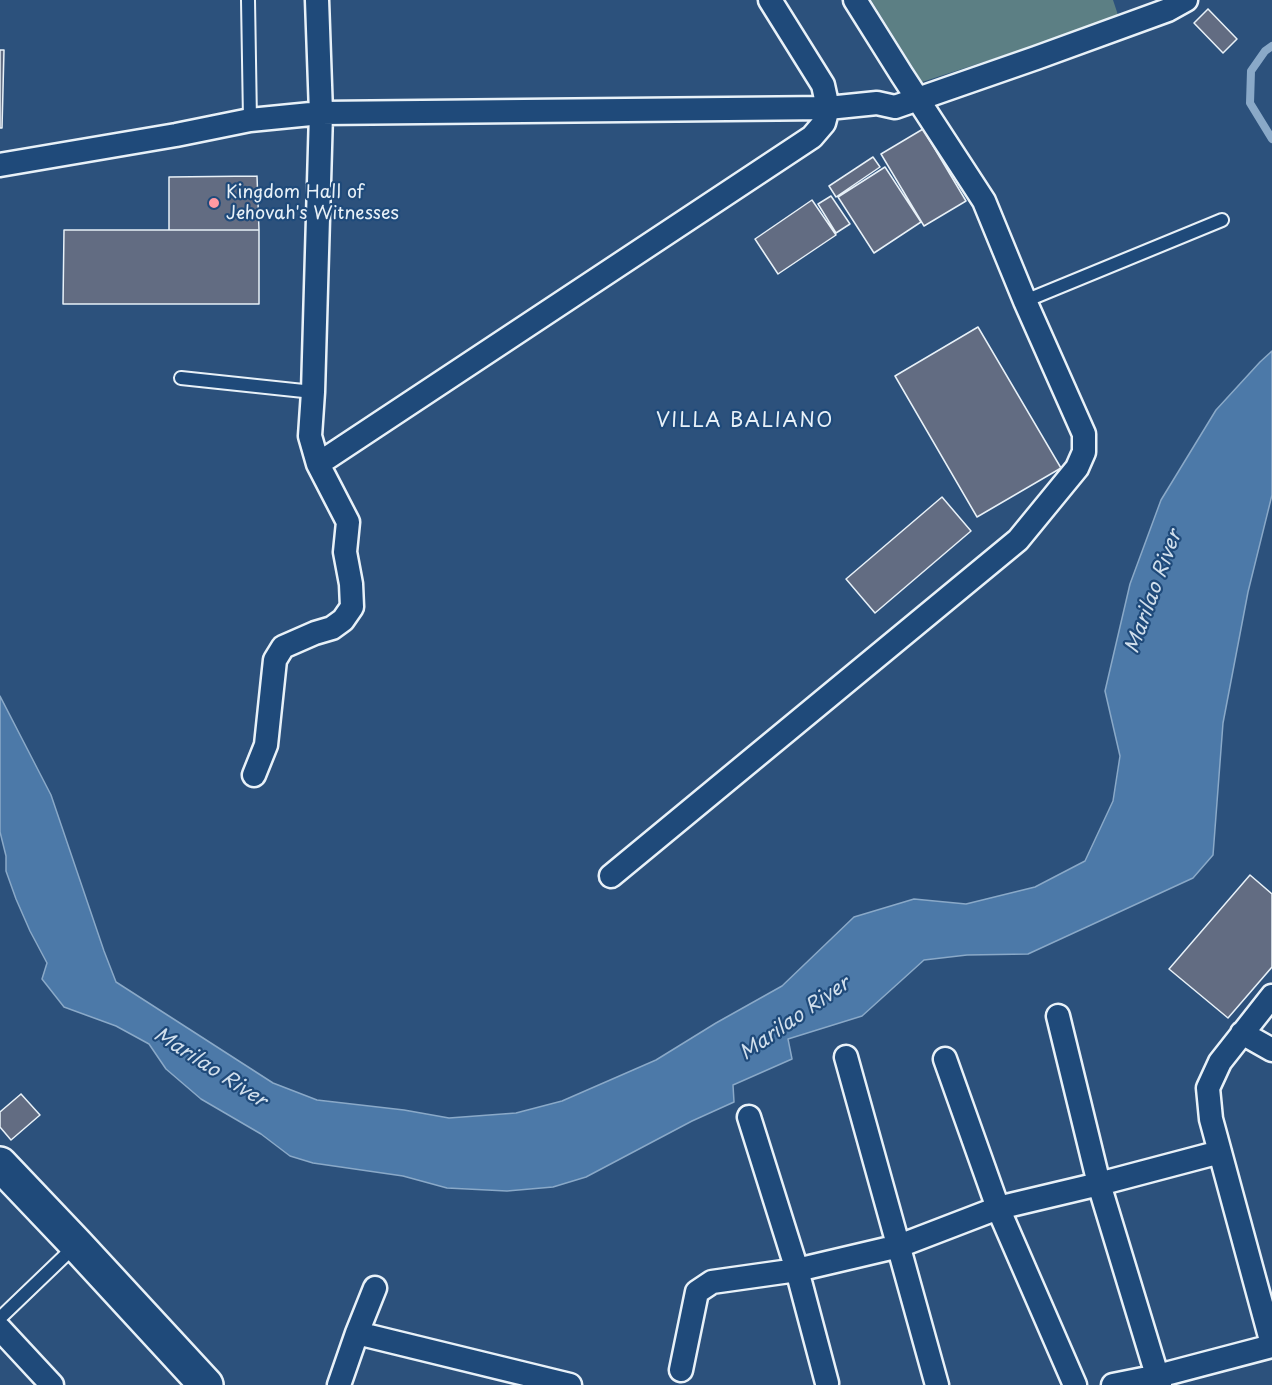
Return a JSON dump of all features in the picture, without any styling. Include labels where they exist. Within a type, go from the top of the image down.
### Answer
[{"type":"main road","points":[[0,1164],[206,1385]]},
{"type":"street","points":[[254,775],[266,745],[276,660],[283,647],[332,628],[343,620],[352,607],[351,584],[345,552],[348,522],[318,464],[310,436],[321,113],[317,0]]},
{"type":"street","points":[[318,464],[812,137],[824,123],[828,108],[823,85],[770,0]]},
{"type":"street","points":[[611,876],[1018,540],[1077,468],[1084,452],[1084,434],[984,201],[855,0]]},
{"type":"street","points":[[0,165],[250,120],[321,113],[828,108],[877,103],[895,107],[1036,58],[1174,3]]},
{"type":"street","points":[[1113,1385],[1159,1380],[1272,1345],[1211,1119],[1208,1088],[1220,1062],[1272,996]]},
{"type":"street","points":[[1058,1016],[1099,1184],[1159,1380]]},
{"type":"street","points":[[1242,1033],[1272,1050]]},
{"type":"street","points":[[846,1057],[937,1385]]},
{"type":"street","points":[[945,1059],[999,1208],[1075,1385]]},
{"type":"street","points":[[749,1117],[797,1270],[827,1383]]},
{"type":"street","points":[[681,1370],[697,1292],[712,1282],[797,1270],[899,1246],[999,1208],[1220,1152]]},
{"type":"street","points":[[339,1385],[375,1288]]},
{"type":"street","points":[[0,1329],[52,1385]]},
{"type":"street","points":[[357,1333],[570,1385]]},
{"type":"lane","points":[[248,0],[250,120]]},
{"type":"lane","points":[[1025,301],[1222,220]]},
{"type":"lane","points":[[181,378],[313,392]]},
{"type":"lane","points":[[0,1318],[76,1244]]},
{"type":"green space","points":[[871,0],[1113,0],[1119,18],[922,82]]},
{"type":"water","name":"Marilao River","points":[[1272,351],[1272,495],[1248,592],[1223,723],[1213,855],[1193,878],[1028,954],[967,955],[924,960],[862,1016],[788,1039],[792,1059],[733,1085],[734,1102],[692,1121],[586,1177],[553,1187],[507,1191],[447,1188],[403,1176],[313,1163],[290,1156],[261,1134],[201,1099],[166,1069],[149,1044],[116,1026],[64,1007],[42,979],[47,963],[16,899],[6,871],[6,856],[0,832],[0,696],[51,795],[116,982],[273,1083],[317,1100],[404,1110],[449,1118],[516,1113],[562,1101],[656,1060],[782,986],[854,917],[914,899],[966,904],[1035,887],[1085,861],[1113,801],[1120,756],[1105,691],[1130,584],[1161,500],[1216,410]]},
{"type":"building","points":[[1208,9],[1237,39],[1223,53],[1194,23]]},
{"type":"building","points":[[0,50],[4,50],[2,128],[0,128]]},
{"type":"building","points":[[923,129],[966,201],[924,226],[881,154]]},
{"type":"building","points":[[873,157],[880,167],[836,197],[829,186]]},
{"type":"building","points":[[885,167],[921,222],[874,253],[838,197]]},
{"type":"building","name":"Kingdom Hall of Jehovah's Witnesses","points":[[257,176],[259,230],[169,230],[169,177]]},
{"type":"building","points":[[831,196],[850,224],[836,233],[818,204]]},
{"type":"building","points":[[812,200],[836,235],[778,274],[755,239]]},
{"type":"building","points":[[64,230],[259,230],[259,304],[63,304]]},
{"type":"building","points":[[978,327],[1061,468],[977,517],[895,376]]},
{"type":"building","points":[[942,497],[971,531],[875,613],[846,579]]},
{"type":"building","points":[[1250,875],[1272,894],[1272,967],[1228,1018],[1169,969]]},
{"type":"building","points":[[21,1094],[40,1115],[11,1140],[0,1127],[0,1112]]},
{"type":"waterway","points":[[1272,46],[1265,51],[1251,71],[1250,103],[1272,139]]},
{"type":"place","name":"Kingdom Hall of Jehovah's Witnesses","points":[[214,203]]},
{"type":"district","name":"VILLA BALIANO","points":[[745,421]]}]
